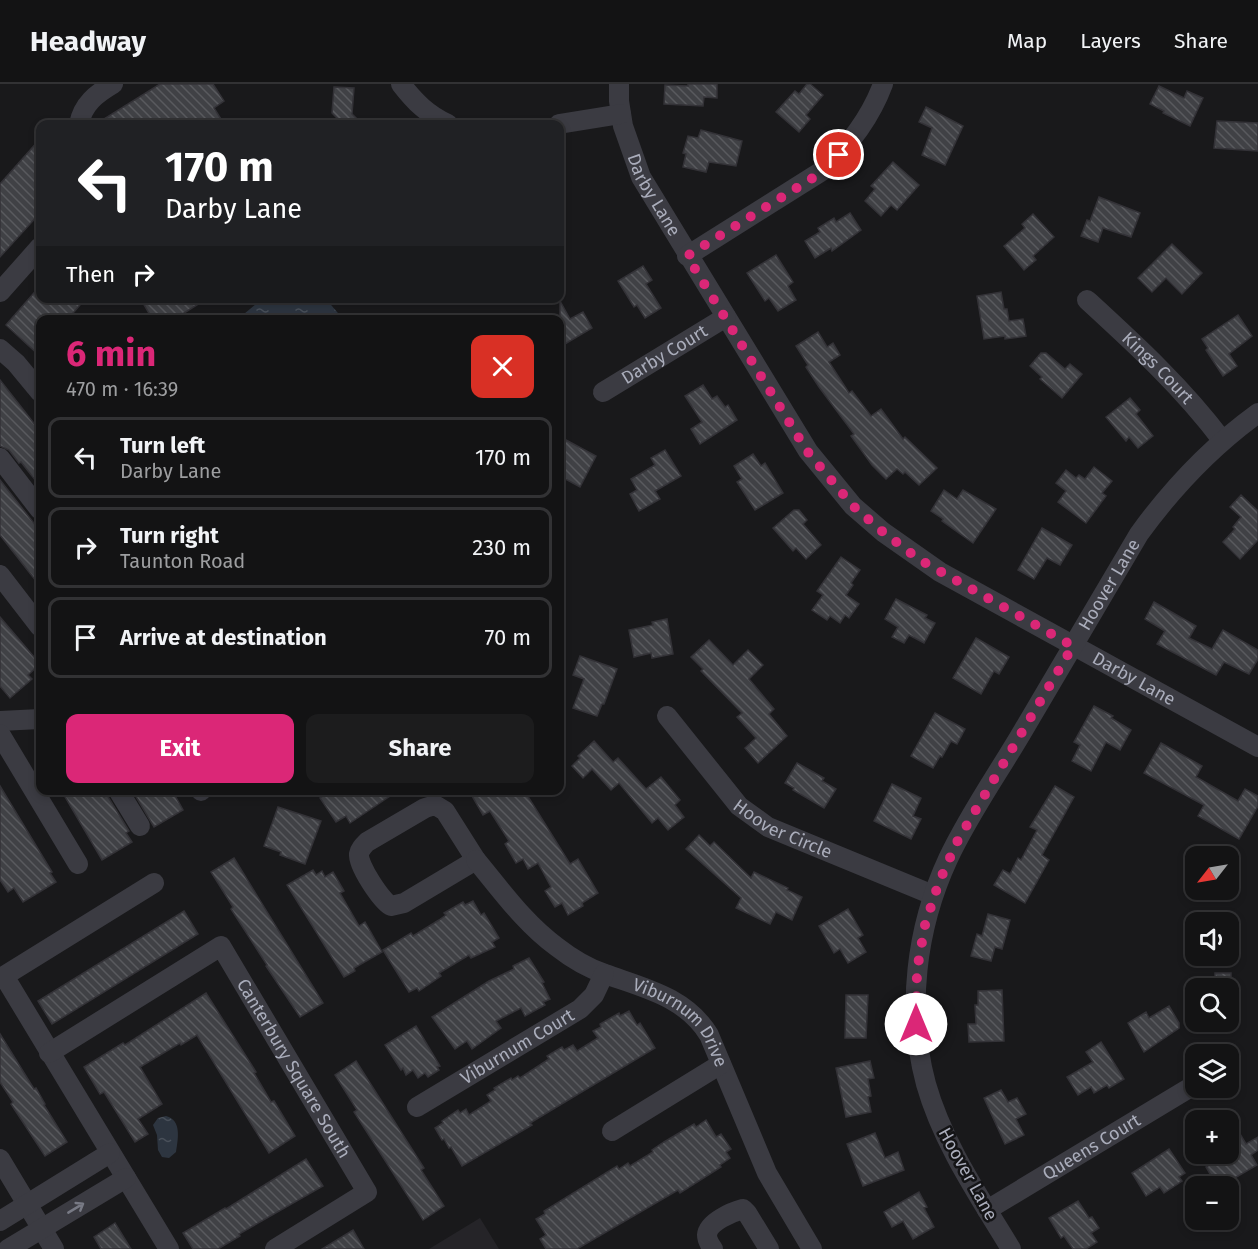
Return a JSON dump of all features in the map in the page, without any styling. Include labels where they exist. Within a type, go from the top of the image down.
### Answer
[{"type":"street","points":[[80,120],[92,98],[113,84]]},
{"type":"street","points":[[401,84],[407,94],[424,110],[441,120]]},
{"type":"street","name":"Darby Lane","points":[[619,84],[621,114],[626,138],[641,177],[807,451],[853,506],[920,560],[1258,747]]},
{"type":"street","points":[[687,256],[822,171],[839,155],[859,130],[872,110],[883,84]]},
{"type":"street","points":[[564,123],[621,114]]},
{"type":"street","points":[[0,292],[36,252]]},
{"type":"street","name":"Kings Court","points":[[1087,300],[1153,360],[1185,393],[1222,440]]},
{"type":"street","name":"Darby Court","points":[[603,392],[726,317]]},
{"type":"street","points":[[0,349],[16,363],[36,387]]},
{"type":"street","name":"Hoover Lane","points":[[1011,1249],[945,1136],[931,1100],[920,1055],[916,1024],[916,978],[925,925],[933,895],[958,840],[1149,521],[1184,478],[1222,440],[1258,412]]},
{"type":"street","points":[[0,458],[36,505]]},
{"type":"street","points":[[0,575],[36,622]]},
{"type":"street","name":"Hoover Circle","points":[[667,716],[739,806],[768,827],[933,895]]},
{"type":"street","points":[[0,721],[36,719]]},
{"type":"street","points":[[0,734],[36,794]]},
{"type":"street","points":[[37,795],[78,864]]},
{"type":"street","points":[[121,795],[140,826]]},
{"type":"street","name":"Viburnum Drive","points":[[476,860],[404,903],[394,906],[381,898],[361,865],[359,855],[361,848],[367,843],[425,808],[435,805],[445,811],[476,860],[534,927],[557,947],[604,974],[659,993],[685,1007],[705,1029],[767,1173],[812,1249]]},
{"type":"street","points":[[154,884],[4,976],[169,1249]]},
{"type":"street","name":"Canterbury Square South","points":[[49,1053],[221,946],[367,1192],[275,1249]]},
{"type":"street","name":"Viburnum Court","points":[[417,1107],[580,1009],[594,995],[604,974]]},
{"type":"street","points":[[612,1131],[721,1064]]},
{"type":"street","name":"Queens Court","points":[[987,1210],[1185,1091]]},
{"type":"street","points":[[0,1221],[110,1153]]},
{"type":"street","points":[[0,1159],[54,1249]]},
{"type":"street","points":[[8,1249],[126,1178]]},
{"type":"street","points":[[713,1249],[707,1233],[712,1225],[743,1209],[769,1249]]},
{"type":"shaded area","points":[[480,1218],[499,1249],[429,1249]]},
{"type":"water","points":[[257,303],[329,303],[340,315],[243,315]]},
{"type":"water","points":[[166,1116],[175,1121],[178,1131],[176,1152],[169,1158],[162,1157],[158,1150],[157,1135],[153,1125],[158,1118]]},
{"type":"building","points":[[160,84],[213,84],[224,101],[214,108],[222,120],[102,120]]},
{"type":"building","points":[[688,84],[717,84],[717,98],[704,97],[703,106],[664,104],[665,85],[688,86]]},
{"type":"building","points":[[807,84],[823,95],[806,115],[810,119],[799,132],[776,112],[795,91],[799,94]]},
{"type":"building","points":[[1159,86],[1184,98],[1187,91],[1203,98],[1190,126],[1150,104]]},
{"type":"building","points":[[334,87],[354,88],[352,114],[358,120],[339,120],[332,113]]},
{"type":"building","points":[[926,107],[963,126],[945,165],[922,155],[932,128],[919,122]]},
{"type":"building","points":[[1217,121],[1258,123],[1258,151],[1214,148]]},
{"type":"building","points":[[701,130],[742,141],[736,166],[709,162],[706,172],[683,167],[686,154],[683,153],[688,136],[698,138]]},
{"type":"building","points":[[36,144],[36,217],[0,257],[0,184]]},
{"type":"building","points":[[893,162],[919,185],[897,210],[891,205],[881,216],[865,201],[875,189],[871,186]]},
{"type":"building","points":[[1099,197],[1140,213],[1131,237],[1103,228],[1098,242],[1081,236],[1087,220],[1090,221]]},
{"type":"building","points":[[850,213],[861,230],[832,251],[831,248],[815,258],[805,241],[820,232],[818,228],[834,218],[836,222]]},
{"type":"building","points":[[1033,214],[1054,237],[1033,256],[1036,260],[1024,270],[1004,246],[1025,228],[1022,224]]},
{"type":"building","points":[[1172,244],[1202,273],[1182,294],[1166,278],[1152,292],[1138,278]]},
{"type":"building","points":[[776,255],[793,282],[788,286],[796,300],[778,311],[769,298],[765,301],[747,273]]},
{"type":"building","points":[[643,266],[652,280],[646,284],[661,308],[645,318],[637,305],[634,307],[618,281]]},
{"type":"building","points":[[36,291],[36,303],[82,303],[71,315],[36,315],[36,352],[6,325]]},
{"type":"building","points":[[1001,292],[1009,321],[1023,319],[1026,336],[984,339],[977,296]]},
{"type":"building","points":[[143,303],[200,303],[181,315],[150,315]]},
{"type":"building","points":[[561,303],[570,319],[583,312],[592,328],[565,344],[564,315],[560,315]]},
{"type":"building","points":[[1238,315],[1252,336],[1229,354],[1237,366],[1223,376],[1206,350],[1208,348],[1202,339]]},
{"type":"building","points":[[818,332],[827,347],[833,343],[840,355],[829,362],[849,393],[852,391],[871,416],[881,409],[903,439],[905,437],[937,468],[919,485],[905,472],[903,474],[897,469],[886,479],[872,465],[851,436],[854,434],[819,387],[796,346]]},
{"type":"building","points":[[1041,353],[1046,353],[1065,369],[1070,364],[1082,374],[1062,398],[1040,379],[1042,377],[1030,366]]},
{"type":"building","points":[[0,380],[36,426],[36,481],[9,450],[0,446]]},
{"type":"building","points":[[703,385],[712,399],[717,396],[725,407],[728,405],[737,420],[700,444],[691,429],[702,422],[685,396]]},
{"type":"building","points":[[1130,398],[1140,410],[1136,414],[1153,436],[1138,448],[1129,437],[1126,441],[1106,417]]},
{"type":"building","points":[[566,440],[596,456],[580,487],[564,478]]},
{"type":"building","points":[[665,450],[681,476],[655,491],[660,499],[639,511],[630,494],[637,490],[631,479],[655,465],[651,458]]},
{"type":"building","points":[[753,454],[761,466],[765,463],[783,493],[755,510],[737,482],[742,479],[734,466]]},
{"type":"building","points":[[1094,467],[1112,481],[1102,493],[1106,496],[1086,523],[1058,502],[1066,491],[1056,483],[1066,470],[1076,478],[1079,475],[1085,479]]},
{"type":"building","points":[[0,480],[36,526],[36,581],[0,535]]},
{"type":"building","points":[[944,490],[957,499],[963,490],[996,509],[973,543],[931,511]]},
{"type":"building","points":[[1241,495],[1258,511],[1258,540],[1240,559],[1223,542],[1235,529],[1233,527],[1241,517],[1230,507]]},
{"type":"building","points":[[794,510],[799,510],[807,520],[803,524],[821,545],[806,559],[796,548],[793,551],[773,528]]},
{"type":"building","points":[[1042,528],[1072,545],[1060,565],[1047,558],[1034,579],[1018,570]]},
{"type":"building","points":[[841,557],[860,570],[846,595],[859,604],[849,618],[845,615],[840,623],[830,616],[827,620],[812,610],[823,595],[817,591]]},
{"type":"building","points":[[896,599],[927,615],[925,618],[935,623],[924,643],[909,635],[904,643],[892,637],[898,627],[885,619]]},
{"type":"building","points":[[1154,602],[1196,626],[1189,638],[1212,649],[1223,630],[1258,650],[1258,659],[1249,674],[1224,662],[1216,675],[1157,644],[1165,631],[1145,619]]},
{"type":"building","points":[[0,617],[36,659],[36,668],[28,675],[32,679],[10,698],[0,686]]},
{"type":"building","points":[[667,619],[673,654],[652,658],[651,653],[634,657],[629,630],[653,625],[652,622]]},
{"type":"building","points":[[976,638],[1009,657],[999,674],[994,671],[981,694],[953,678]]},
{"type":"building","points":[[709,640],[733,665],[748,650],[763,665],[749,679],[774,709],[769,714],[787,736],[758,763],[745,748],[756,738],[737,717],[742,713],[701,671],[703,669],[691,657]]},
{"type":"building","points":[[580,656],[617,669],[597,716],[573,708],[584,679],[573,675]]},
{"type":"building","points":[[1094,706],[1113,716],[1111,718],[1131,730],[1120,750],[1106,742],[1091,771],[1072,761],[1080,745],[1074,742]]},
{"type":"building","points":[[935,713],[965,729],[957,744],[951,741],[933,768],[911,756]]},
{"type":"building","points":[[594,741],[613,762],[618,758],[646,789],[661,777],[680,800],[675,805],[684,817],[668,830],[658,818],[652,823],[619,783],[611,790],[592,769],[583,778],[572,766],[580,758],[578,756]]},
{"type":"building","points":[[1161,743],[1202,766],[1196,777],[1238,801],[1245,789],[1258,796],[1258,806],[1239,839],[1198,816],[1204,805],[1144,773]]},
{"type":"building","points":[[797,763],[824,778],[822,781],[836,789],[824,808],[785,783]]},
{"type":"building","points":[[892,784],[921,798],[913,816],[921,819],[911,839],[874,821]]},
{"type":"building","points":[[0,786],[56,882],[23,902],[14,888],[8,892],[0,880]]},
{"type":"building","points":[[1055,786],[1074,797],[1042,855],[1049,860],[1025,903],[994,885],[1003,870],[1010,874],[1018,858],[1021,860],[1037,830],[1030,827]]},
{"type":"building","points":[[64,795],[103,795],[104,797],[107,795],[129,831],[126,833],[132,842],[102,860]]},
{"type":"building","points":[[135,795],[175,795],[183,810],[154,827]]},
{"type":"building","points":[[324,795],[392,795],[350,823],[346,816],[336,822],[320,798]]},
{"type":"building","points":[[527,795],[570,864],[578,859],[598,893],[568,915],[562,903],[555,907],[545,891],[551,887],[538,863],[528,869],[523,859],[516,863],[505,844],[509,841],[490,811],[483,815],[472,796]]},
{"type":"building","points":[[278,807],[321,821],[305,864],[280,855],[281,852],[264,846]]},
{"type":"building","points":[[699,835],[710,846],[714,842],[751,878],[754,872],[802,897],[792,920],[776,912],[770,924],[736,908],[741,898],[686,849]]},
{"type":"building","points":[[234,858],[323,1003],[300,1017],[231,909],[233,907],[211,872]]},
{"type":"building","points":[[313,870],[316,875],[322,871],[325,877],[333,872],[344,891],[340,893],[359,926],[365,922],[382,952],[354,968],[355,971],[344,977],[287,885]]},
{"type":"building","points":[[473,901],[481,915],[484,913],[499,938],[492,942],[495,947],[471,958],[469,955],[439,973],[441,976],[419,991],[417,988],[409,992],[383,950],[411,933],[413,936],[463,902],[465,905]]},
{"type":"building","points":[[848,909],[863,935],[858,938],[866,952],[848,963],[840,949],[834,953],[819,926]]},
{"type":"building","points":[[184,911],[198,934],[52,1024],[38,1001]]},
{"type":"building","points":[[988,914],[1010,920],[1002,949],[995,947],[991,961],[971,956],[977,934],[982,936]]},
{"type":"building","points":[[529,958],[544,982],[542,983],[550,999],[543,1002],[545,1005],[525,1016],[521,1008],[496,1021],[501,1028],[472,1049],[467,1041],[455,1049],[432,1017]]},
{"type":"building","points":[[1215,973],[1231,973],[1231,978],[1215,978]]},
{"type":"building","points":[[1002,990],[1004,1041],[969,1042],[968,1024],[976,1024],[975,1005],[978,1005],[978,991]]},
{"type":"building","points":[[206,993],[256,1072],[254,1073],[271,1102],[274,1101],[295,1136],[269,1153],[197,1035],[140,1067],[162,1104],[138,1119],[148,1134],[135,1142],[104,1092],[100,1094],[84,1067],[123,1043],[125,1045]]},
{"type":"building","points":[[846,995],[868,995],[866,1038],[845,1038]]},
{"type":"building","points":[[1169,1006],[1179,1023],[1179,1028],[1144,1052],[1128,1023],[1146,1012],[1149,1018]]},
{"type":"building","points":[[629,1011],[637,1025],[640,1023],[655,1048],[462,1166],[451,1147],[449,1148],[444,1139],[442,1140],[435,1128],[443,1123],[442,1121],[458,1110],[460,1113],[466,1109],[469,1115],[491,1101],[487,1095],[495,1090],[494,1088],[511,1078],[512,1080],[518,1076],[520,1078],[549,1059],[547,1056],[562,1047],[564,1050],[573,1045],[577,1051],[598,1038],[593,1031],[601,1027],[600,1024],[619,1013],[620,1016]]},
{"type":"building","points":[[416,1026],[440,1066],[437,1067],[439,1070],[428,1077],[425,1073],[418,1078],[413,1070],[406,1075],[385,1045]]},
{"type":"building","points":[[0,1034],[34,1089],[36,1088],[67,1142],[45,1156],[11,1104],[13,1102],[0,1082]]},
{"type":"building","points":[[1101,1042],[1124,1079],[1109,1088],[1107,1085],[1094,1093],[1091,1087],[1078,1095],[1067,1077],[1093,1062],[1086,1052]]},
{"type":"building","points":[[356,1061],[424,1168],[421,1170],[444,1206],[423,1220],[354,1112],[357,1110],[335,1075]]},
{"type":"building","points":[[870,1061],[874,1078],[868,1079],[871,1112],[846,1117],[836,1068]]},
{"type":"building","points":[[1001,1090],[1008,1102],[1017,1098],[1026,1114],[1016,1119],[1024,1135],[1005,1144],[984,1098]]},
{"type":"building","points":[[706,1120],[716,1137],[721,1134],[731,1149],[726,1152],[730,1158],[720,1165],[721,1167],[680,1193],[678,1190],[577,1249],[546,1249],[540,1239],[546,1235],[536,1219],[545,1214],[544,1211],[617,1166],[619,1169],[628,1163],[630,1166],[653,1152],[652,1150],[664,1142],[694,1124],[696,1127]]},
{"type":"building","points":[[1239,1132],[1246,1144],[1258,1137],[1258,1150],[1251,1155],[1257,1165],[1238,1176],[1211,1176],[1206,1167],[1211,1164],[1239,1164]]},
{"type":"building","points":[[875,1133],[885,1158],[898,1152],[904,1170],[863,1186],[847,1144]]},
{"type":"building","points":[[1169,1149],[1185,1173],[1179,1177],[1182,1181],[1164,1193],[1160,1187],[1146,1196],[1132,1173]]},
{"type":"building","points":[[306,1159],[323,1186],[239,1234],[240,1236],[218,1249],[193,1249],[183,1233]]},
{"type":"building","points":[[919,1192],[934,1227],[913,1239],[903,1221],[892,1227],[884,1212]]},
{"type":"building","points":[[1078,1201],[1099,1228],[1091,1233],[1097,1242],[1086,1249],[1073,1249],[1064,1236],[1061,1238],[1049,1218]]},
{"type":"building","points":[[115,1223],[131,1249],[101,1249],[94,1237]]},
{"type":"building","points":[[353,1230],[364,1249],[322,1249]]},
{"type":"route","points":[[839,155],[816,176],[687,256],[807,451],[853,506],[920,560],[1073,646],[958,840],[933,895],[917,970],[916,1024]]}]
